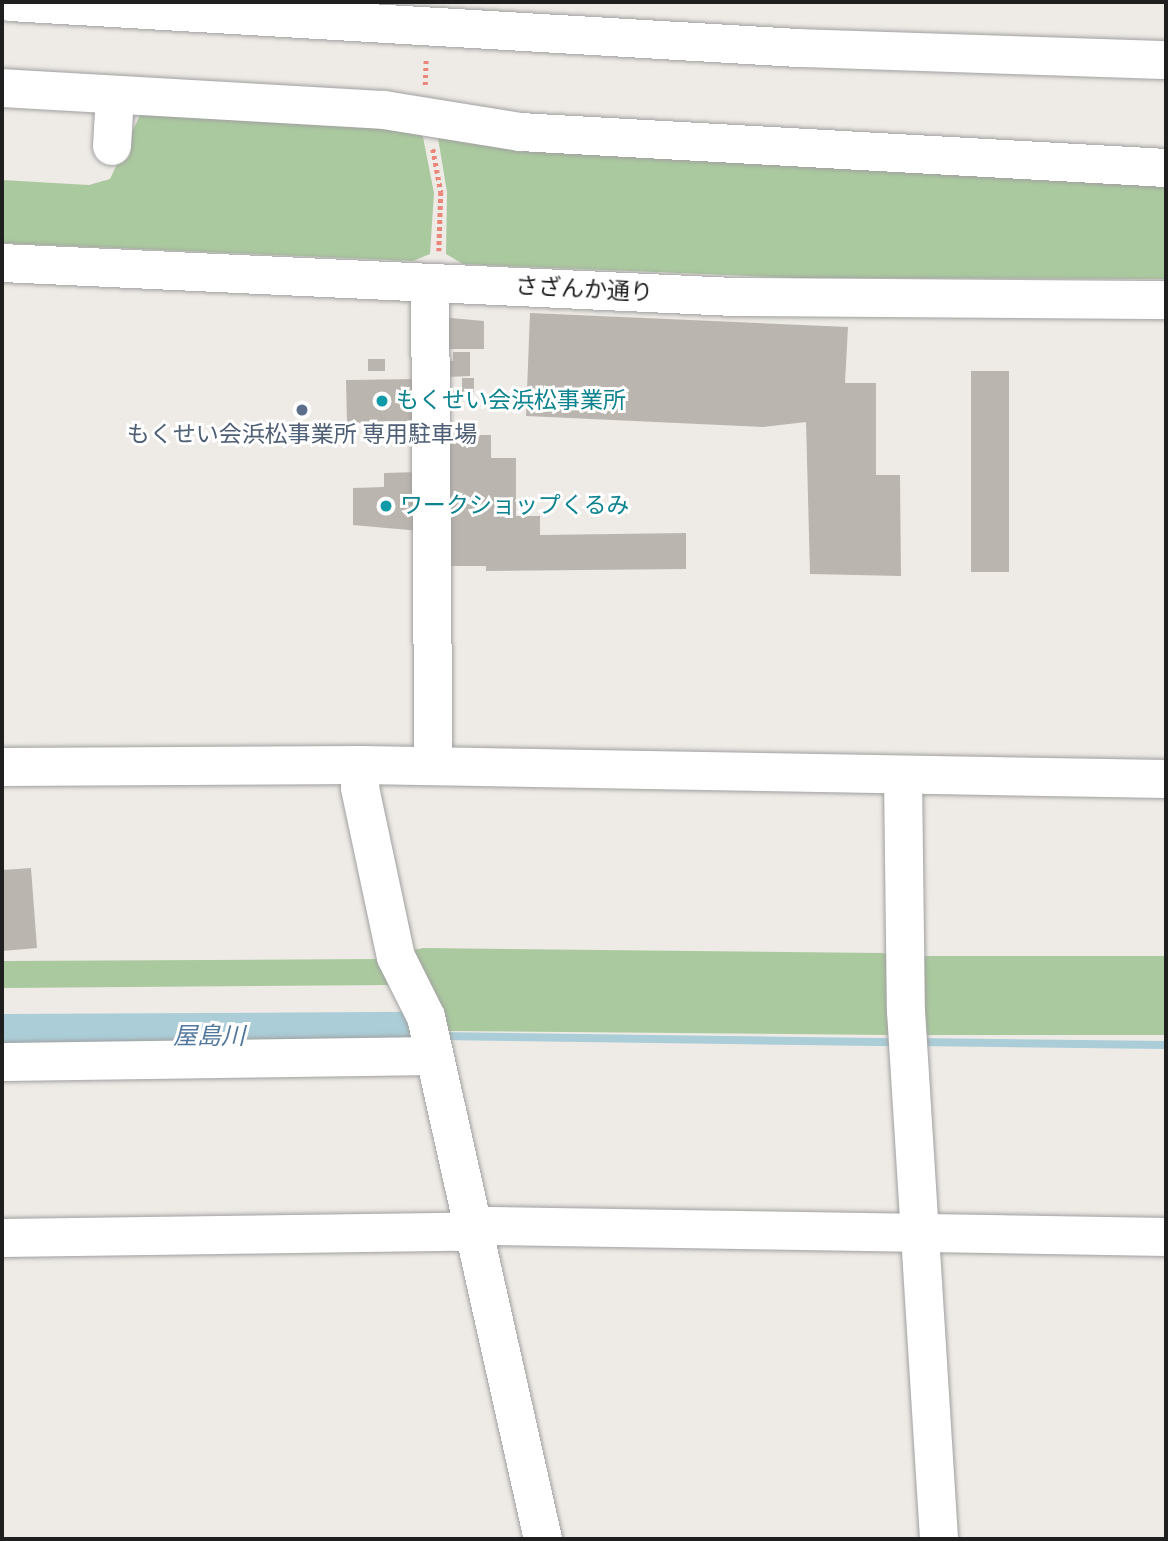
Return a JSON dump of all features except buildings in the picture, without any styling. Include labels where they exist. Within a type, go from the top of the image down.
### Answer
[{"type":"street","points":[[10,2],[799,48],[1166,60]]},
{"type":"street","points":[[2,88],[393,111],[520,132],[1166,168]]},
{"type":"street","points":[[112,146],[115,94]]},
{"type":"street","name":"さざんか通り","points":[[2,263],[434,266],[784,298],[1166,300]]},
{"type":"street","points":[[433,766],[434,266]]},
{"type":"street","points":[[360,765],[360,788],[396,957],[425,1017],[435,1056],[543,1539]]},
{"type":"street","points":[[2,767],[360,765],[1166,779]]},
{"type":"street","points":[[903,775],[906,1011],[939,1539]]},
{"type":"street","points":[[2,1062],[435,1056]]},
{"type":"street","points":[[2,1238],[473,1229],[1166,1237]]},
{"type":"path","points":[[425,90],[427,50]]},
{"type":"path","points":[[432,143],[440,192],[434,266]]},
{"type":"green space","points":[[168,110],[422,132],[434,193],[430,254],[413,261],[2,243],[2,180],[89,185],[110,179],[140,115]]},
{"type":"green space","points":[[438,138],[1166,181],[1166,279],[797,278],[463,264],[446,254],[447,192]]},
{"type":"green space","points":[[414,950],[883,953],[892,956],[890,1035],[450,1031],[443,1026]]},
{"type":"green space","points":[[919,956],[1166,956],[1166,1035],[919,1035]]},
{"type":"green space","points":[[2,961],[382,961],[393,985],[2,988]]},
{"type":"waterway","name":"屋島川","points":[[2,1038],[417,1036]]},
{"type":"waterway","points":[[441,1036],[897,1042]]},
{"type":"waterway","points":[[917,1042],[1166,1045]]},
{"type":"place","name":"もくせい会浜松事業所","points":[[382,401]]},
{"type":"place","name":"もくせい会浜松事業所 専用駐車場","points":[[302,410]]},
{"type":"place","name":"ワークショップくるみ","points":[[386,506]]}]
